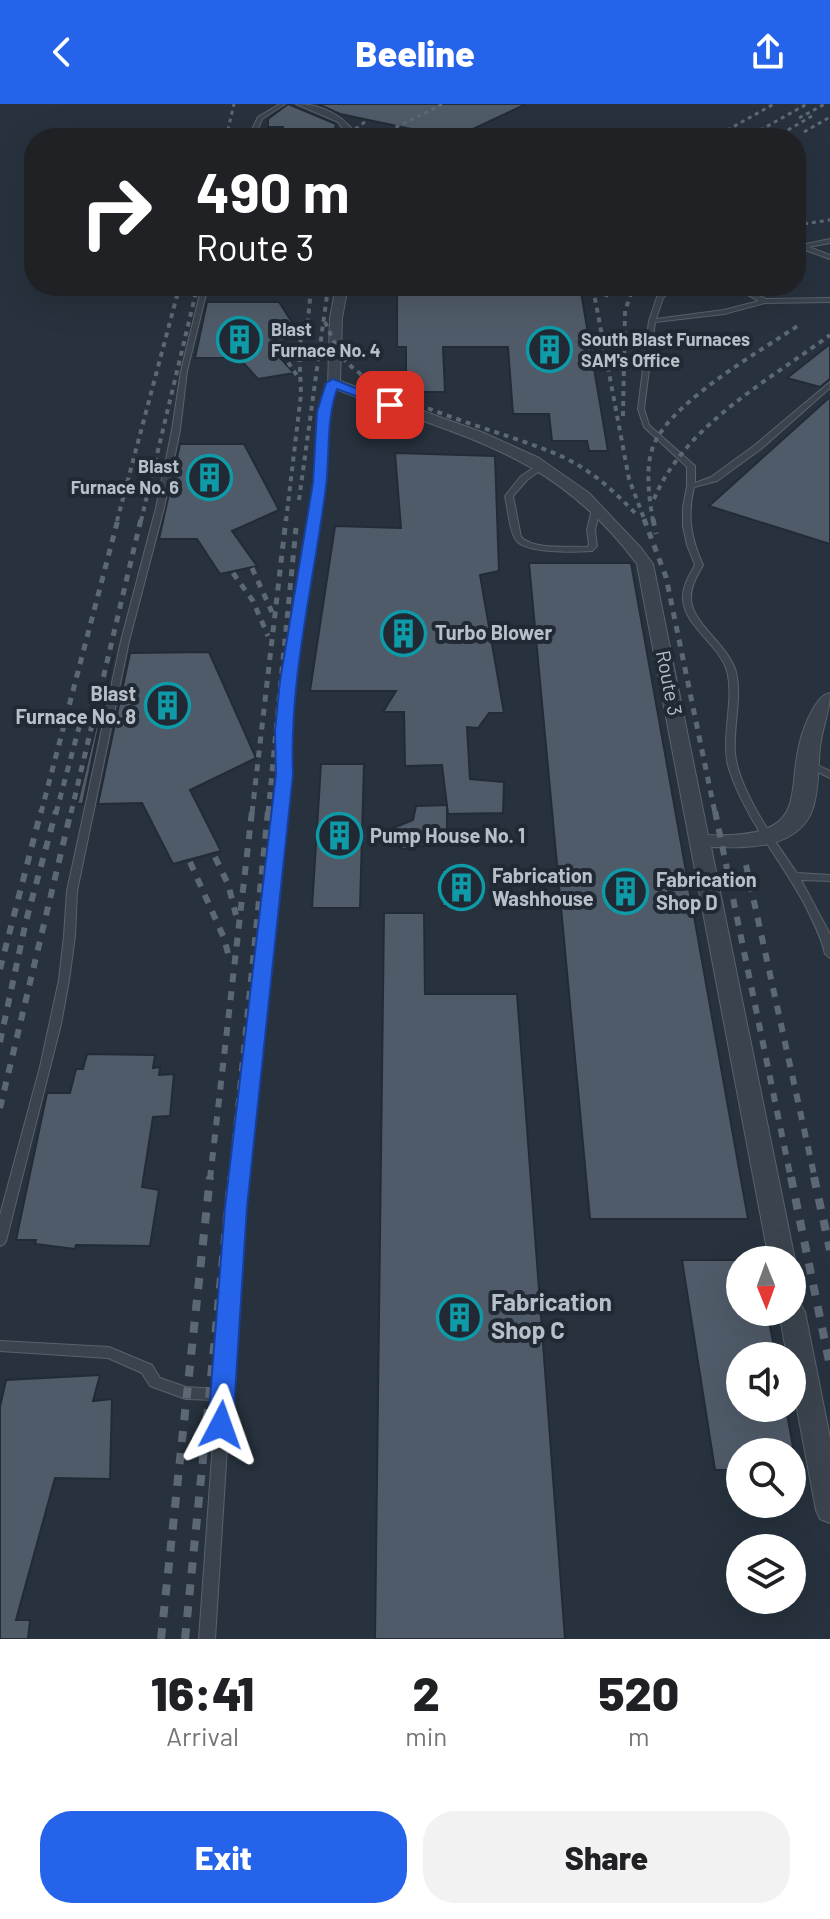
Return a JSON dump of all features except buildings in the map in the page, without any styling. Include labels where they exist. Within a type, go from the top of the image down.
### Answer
[{"type":"street","points":[[301,104],[342,120],[348,128]]},
{"type":"street","points":[[333,383],[340,296]]},
{"type":"street","name":"Route 3","points":[[333,383],[419,414],[518,454],[541,467],[558,477],[620,530],[645,564],[779,1246]]},
{"type":"street","points":[[701,841],[767,837],[793,826],[804,806],[810,744],[820,709],[830,698]]},
{"type":"street","points":[[795,1326],[830,1510]]},
{"type":"lane","points":[[256,128],[260,118],[283,104]]},
{"type":"lane","points":[[806,246],[830,241]]},
{"type":"lane","points":[[806,249],[830,257]]},
{"type":"lane","points":[[0,1241],[54,1037],[72,926],[72,891],[125,641],[160,508],[187,360],[203,296]]},
{"type":"lane","points":[[661,296],[652,321],[641,409],[646,426],[691,466],[691,486],[684,510],[687,540],[699,565],[687,584],[687,610],[732,672],[731,760],[767,837],[794,876],[827,938],[830,954]]},
{"type":"lane","points":[[754,296],[765,301]]},
{"type":"lane","points":[[652,321],[724,312],[765,301],[830,300]]},
{"type":"lane","points":[[207,1639],[236,1207],[284,774],[283,731],[288,681],[320,483],[323,412],[333,383]]},
{"type":"lane","points":[[691,486],[714,479],[758,447],[830,384]]},
{"type":"lane","points":[[541,467],[513,487],[509,496],[517,537],[522,543],[543,548],[589,549],[593,546],[591,530],[596,509]]},
{"type":"lane","points":[[809,764],[830,775]]},
{"type":"lane","points":[[794,876],[830,878]]},
{"type":"lane","points":[[0,1346],[109,1353],[147,1369],[155,1382],[186,1393],[223,1395]]},
{"type":"railway","points":[[228,128],[234,104]]},
{"type":"railway","points":[[394,128],[443,104]]},
{"type":"railway","points":[[731,128],[774,104]]},
{"type":"railway","points":[[764,128],[807,104]]},
{"type":"railway","points":[[799,118],[825,104]]},
{"type":"railway","points":[[791,128],[812,116]]},
{"type":"railway","points":[[806,131],[830,117]]},
{"type":"railway","points":[[356,128],[368,120]]},
{"type":"railway","points":[[806,224],[830,220]]},
{"type":"railway","points":[[117,521],[177,296]]},
{"type":"railway","points":[[141,521],[195,296]]},
{"type":"railway","points":[[286,521],[301,394],[299,345],[308,320],[310,296]]},
{"type":"railway","points":[[299,500],[327,296]]},
{"type":"railway","points":[[595,296],[629,479],[645,521]]},
{"type":"railway","points":[[623,416],[625,311],[630,296]]},
{"type":"railway","points":[[325,322],[341,355],[358,372],[382,388],[411,402],[563,457],[602,482],[635,513]]},
{"type":"railway","points":[[653,521],[649,461],[655,442],[666,426],[699,393],[799,325]]},
{"type":"railway","points":[[654,499],[668,473],[707,427],[730,406],[830,335]]},
{"type":"railway","points":[[277,346],[298,377]]},
{"type":"railway","points":[[41,813],[118,519]]},
{"type":"railway","points":[[71,813],[141,519]]},
{"type":"railway","points":[[252,813],[286,519]]},
{"type":"railway","points":[[644,519],[666,577],[715,813]]},
{"type":"railway","points":[[653,519],[656,534]]},
{"type":"railway","points":[[268,813],[296,528]]},
{"type":"railway","points":[[252,568],[272,612]]},
{"type":"railway","points":[[233,573],[253,601],[268,636]]},
{"type":"railway","points":[[56,813],[84,709]]},
{"type":"railway","points":[[0,969],[41,811]]},
{"type":"railway","points":[[0,1042],[26,921],[56,811]]},
{"type":"railway","points":[[0,1108],[71,811]]},
{"type":"railway","points":[[210,1179],[252,811]]},
{"type":"railway","points":[[231,1179],[268,811]]},
{"type":"railway","points":[[715,811],[791,1179]]},
{"type":"railway","points":[[215,857],[228,884],[236,915]]},
{"type":"railway","points":[[190,862],[224,938],[230,961]]},
{"type":"railway","points":[[746,865],[815,1179]]},
{"type":"railway","points":[[161,1639],[210,1177]]},
{"type":"railway","points":[[185,1639],[231,1177]]},
{"type":"railway","points":[[791,1177],[830,1366]]},
{"type":"railway","points":[[814,1177],[830,1250]]},
{"type":"place","name":"Blast Furnace No. 4","points":[[240,340]]},
{"type":"place","name":"South Blast Furnaces SAM's Office","points":[[550,350]]},
{"type":"place","name":"Blast Furnace No. 6","points":[[210,477]]},
{"type":"place","name":"Turbo Blower","points":[[404,633]]},
{"type":"place","name":"Blast Furnace No. 8","points":[[167,705]]},
{"type":"place","name":"Pump House No. 1","points":[[339,836]]},
{"type":"place","name":"Fabrication Washhouse","points":[[461,888]]},
{"type":"place","name":"Fabrication Shop D","points":[[625,891]]},
{"type":"place","name":"Fabrication Shop C","points":[[460,1317]]},
{"type":"route","points":[[221,1425],[236,1207],[284,774],[283,731],[288,681],[320,483],[323,412],[333,383],[390,405]]}]
